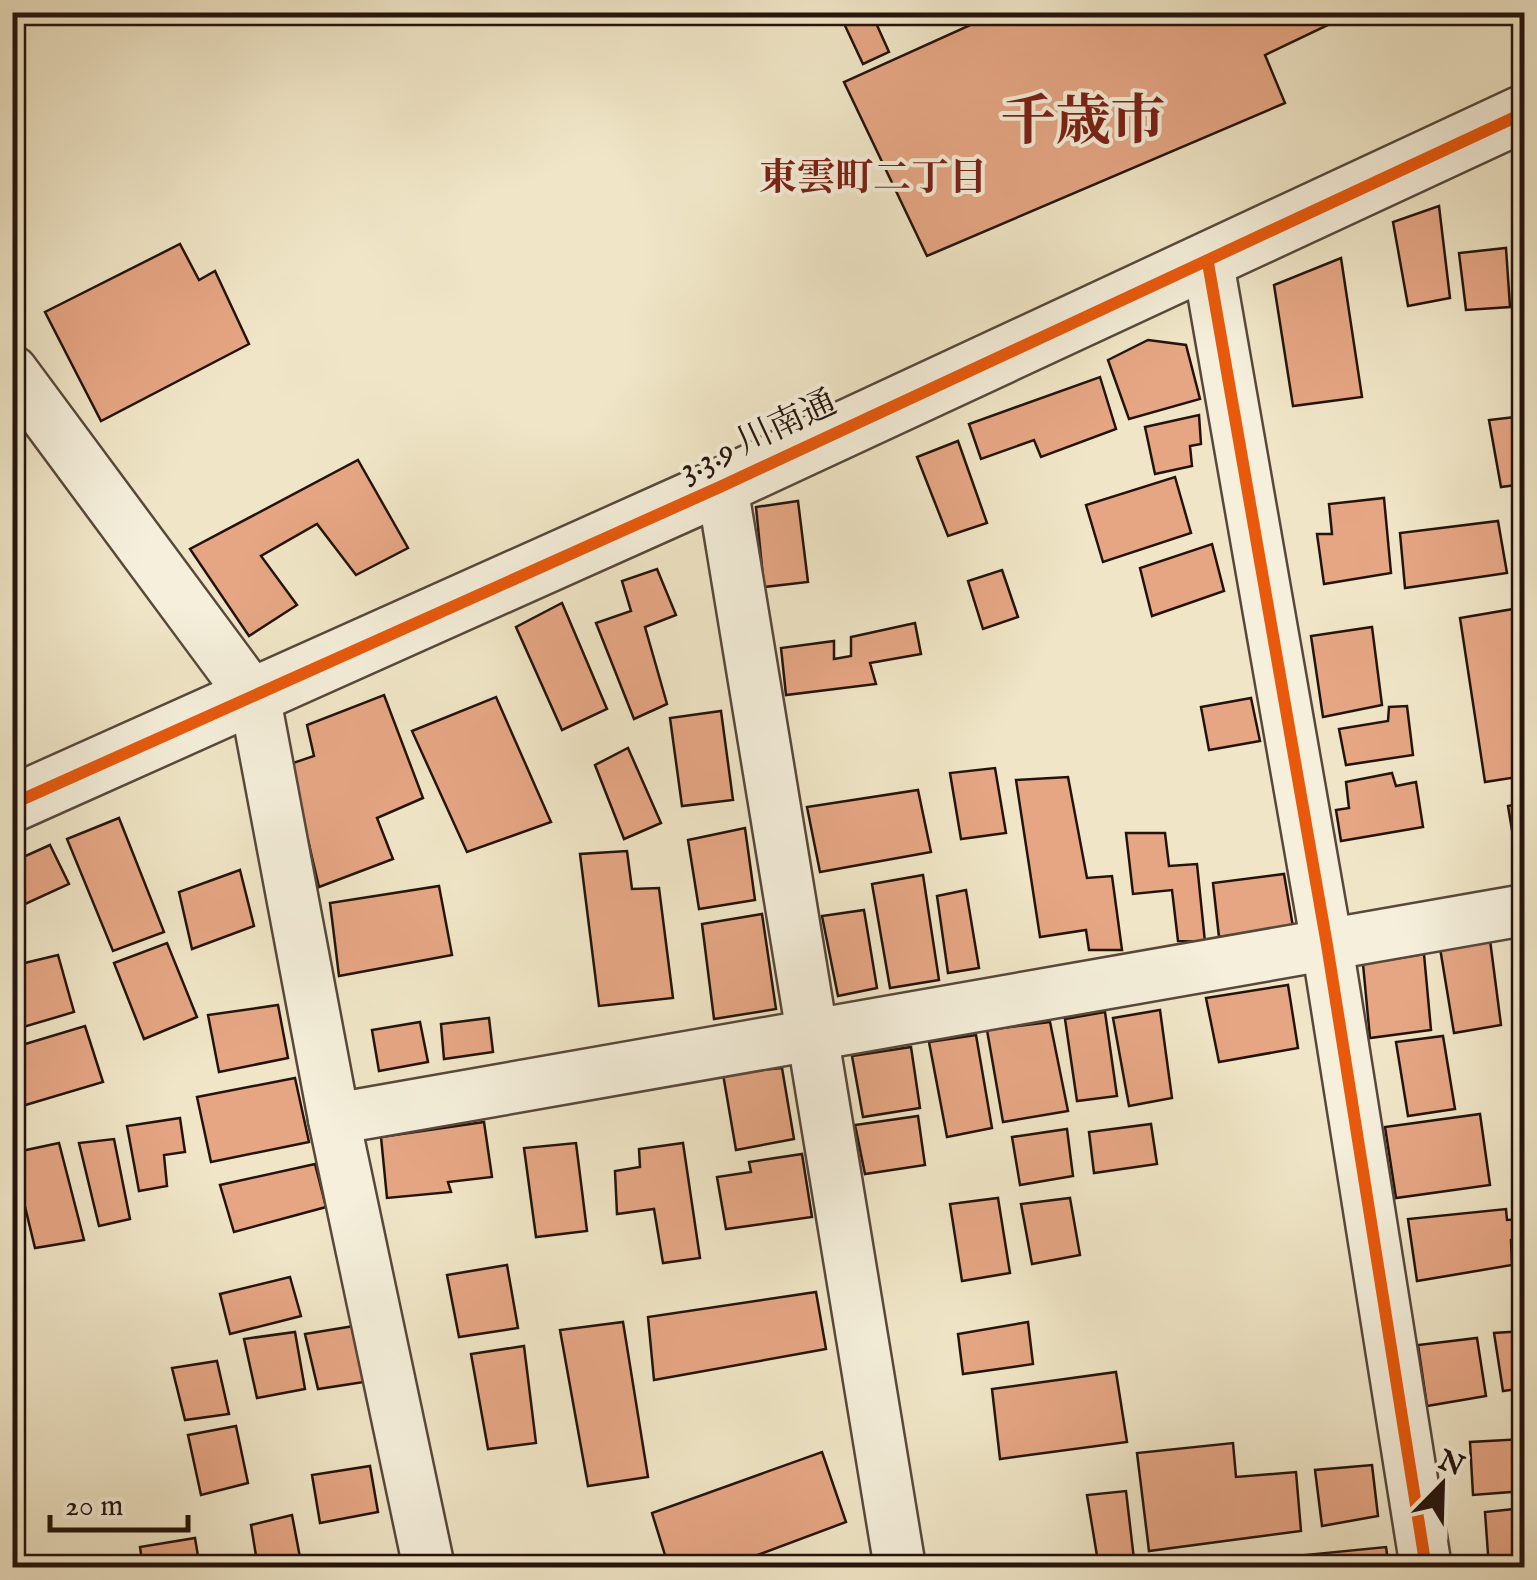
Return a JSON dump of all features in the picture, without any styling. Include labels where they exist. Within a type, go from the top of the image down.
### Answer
[{"type":"street","name":"3.3.9 川南通","points":[[12,804],[255,699],[722,486],[1524,113]]},
{"type":"street","points":[[1208,263],[1327,945],[1426,1568]]},
{"type":"street","points":[[12,371],[255,699],[334,1119],[430,1568]]},
{"type":"street","points":[[722,486],[900,1568]]},
{"type":"street","points":[[334,1119],[1524,910]]},
{"type":"building","points":[[871,12],[889,52],[863,64],[840,15]]},
{"type":"building","points":[[999,12],[1355,12],[1265,55],[1285,103],[927,256],[844,82]]},
{"type":"building","points":[[1439,206],[1450,298],[1408,306],[1393,222]]},
{"type":"building","points":[[180,244],[199,280],[215,271],[249,344],[101,421],[45,312]]},
{"type":"building","points":[[1506,248],[1510,307],[1466,310],[1459,253]]},
{"type":"building","points":[[1341,258],[1362,397],[1293,406],[1274,285]]},
{"type":"building","points":[[1148,340],[1186,345],[1200,399],[1129,419],[1108,360]]},
{"type":"building","points":[[1100,377],[1116,429],[1041,457],[1034,440],[981,459],[969,424]]},
{"type":"building","points":[[1199,415],[1201,444],[1190,446],[1192,466],[1155,474],[1145,427]]},
{"type":"building","points":[[1524,416],[1524,484],[1501,487],[1489,420]]},
{"type":"building","points":[[958,441],[987,523],[948,536],[917,457]]},
{"type":"building","points":[[358,460],[408,548],[356,575],[317,524],[261,556],[297,605],[249,636],[190,549]]},
{"type":"building","points":[[1175,477],[1191,533],[1103,562],[1086,505]]},
{"type":"building","points":[[1384,498],[1391,573],[1324,584],[1317,534],[1332,534],[1329,504]]},
{"type":"building","points":[[798,501],[808,582],[764,587],[756,507]]},
{"type":"building","points":[[1498,521],[1507,573],[1405,588],[1400,533]]},
{"type":"building","points":[[1212,544],[1224,591],[1152,616],[1140,568]]},
{"type":"building","points":[[657,569],[676,615],[645,627],[667,704],[634,719],[596,623],[631,611],[622,581]]},
{"type":"building","points":[[1002,570],[1018,617],[983,629],[968,581]]},
{"type":"building","points":[[562,603],[607,709],[562,730],[516,627]]},
{"type":"building","points":[[1513,609],[1524,682],[1524,776],[1485,782],[1460,618]]},
{"type":"building","points":[[915,623],[921,654],[870,663],[876,684],[786,695],[781,648],[834,641],[834,659],[851,656],[851,637]]},
{"type":"building","points":[[1372,627],[1382,705],[1323,717],[1311,636]]},
{"type":"building","points":[[384,695],[423,798],[377,818],[393,859],[319,887],[290,764],[314,756],[307,725]]},
{"type":"building","points":[[496,697],[551,822],[467,852],[412,731]]},
{"type":"building","points":[[1251,698],[1260,741],[1209,750],[1201,707]]},
{"type":"building","points":[[1407,706],[1413,755],[1346,765],[1339,729],[1388,721],[1389,707]]},
{"type":"building","points":[[721,711],[733,800],[682,806],[670,718]]},
{"type":"building","points":[[628,748],[661,823],[624,839],[595,765]]},
{"type":"building","points":[[995,768],[1006,833],[961,839],[950,773]]},
{"type":"building","points":[[1392,773],[1396,786],[1416,782],[1423,827],[1341,841],[1336,810],[1349,808],[1346,782]]},
{"type":"building","points":[[1068,777],[1087,878],[1112,876],[1122,950],[1089,950],[1086,930],[1040,937],[1016,780]]},
{"type":"building","points":[[918,790],[931,852],[820,872],[807,807]]},
{"type":"building","points":[[1524,803],[1524,891],[1522,891],[1508,806]]},
{"type":"building","points":[[119,818],[164,932],[113,951],[67,839]]},
{"type":"building","points":[[745,828],[755,900],[699,909],[688,840]]},
{"type":"building","points":[[1126,833],[1165,833],[1169,866],[1197,864],[1205,942],[1178,941],[1172,890],[1133,894]]},
{"type":"building","points":[[50,845],[69,884],[12,910],[12,862]]},
{"type":"building","points":[[627,851],[632,889],[659,888],[673,998],[599,1006],[580,854]]},
{"type":"building","points":[[240,870],[254,926],[192,949],[179,892]]},
{"type":"building","points":[[1284,874],[1293,927],[1219,937],[1213,883]]},
{"type":"building","points":[[923,875],[939,980],[890,988],[872,884]]},
{"type":"building","points":[[439,886],[452,955],[339,976],[330,903]]},
{"type":"building","points":[[966,890],[979,968],[948,973],[937,896]]},
{"type":"building","points":[[864,910],[877,988],[838,996],[822,916]]},
{"type":"building","points":[[762,914],[776,1009],[714,1019],[702,924]]},
{"type":"building","points":[[1490,940],[1501,1025],[1454,1033],[1440,948]]},
{"type":"building","points":[[167,943],[197,1017],[144,1039],[114,963]]},
{"type":"building","points":[[1424,954],[1431,1030],[1370,1038],[1363,964]]},
{"type":"building","points":[[58,955],[74,1012],[20,1028],[12,999],[12,966]]},
{"type":"building","points":[[1288,985],[1298,1048],[1219,1062],[1206,998]]},
{"type":"building","points":[[278,1005],[288,1058],[219,1072],[208,1015]]},
{"type":"building","points":[[1160,1010],[1172,1098],[1129,1106],[1113,1018]]},
{"type":"building","points":[[1105,1012],[1117,1096],[1077,1101],[1065,1019]]},
{"type":"building","points":[[489,1018],[493,1052],[444,1059],[441,1024]]},
{"type":"building","points":[[420,1022],[428,1062],[379,1071],[372,1030]]},
{"type":"building","points":[[1050,1022],[1068,1111],[1003,1122],[987,1030]]},
{"type":"building","points":[[85,1026],[103,1082],[12,1109],[12,1048]]},
{"type":"building","points":[[976,1035],[992,1128],[947,1137],[929,1042]]},
{"type":"building","points":[[1443,1036],[1455,1109],[1408,1116],[1396,1042]]},
{"type":"building","points":[[911,1047],[920,1108],[863,1117],[852,1056]]},
{"type":"building","points":[[782,1068],[794,1139],[736,1150],[723,1074]]},
{"type":"building","points":[[295,1078],[309,1142],[211,1162],[197,1097]]},
{"type":"building","points":[[1480,1114],[1490,1185],[1396,1198],[1385,1127]]},
{"type":"building","points":[[918,1116],[925,1165],[865,1174],[855,1125]]},
{"type":"building","points":[[180,1118],[185,1152],[164,1155],[167,1186],[139,1191],[127,1126]]},
{"type":"building","points":[[484,1122],[492,1177],[448,1182],[451,1192],[387,1198],[381,1137]]},
{"type":"building","points":[[1151,1124],[1157,1164],[1094,1173],[1089,1132]]},
{"type":"building","points":[[1067,1129],[1073,1176],[1020,1185],[1012,1137]]},
{"type":"building","points":[[114,1139],[130,1219],[99,1226],[79,1143]]},
{"type":"building","points":[[59,1143],[84,1240],[35,1248],[12,1153]]},
{"type":"building","points":[[576,1143],[587,1231],[536,1237],[524,1148]]},
{"type":"building","points":[[683,1143],[700,1258],[663,1263],[654,1209],[617,1214],[615,1171],[640,1167],[639,1149]]},
{"type":"building","points":[[802,1154],[812,1217],[726,1229],[717,1177],[751,1172],[749,1162]]},
{"type":"building","points":[[315,1164],[326,1207],[234,1232],[220,1185]]},
{"type":"building","points":[[998,1198],[1010,1273],[962,1281],[950,1204]]},
{"type":"building","points":[[1070,1198],[1080,1255],[1032,1264],[1021,1204]]},
{"type":"building","points":[[1506,1209],[1507,1220],[1523,1219],[1524,1209],[1524,1238],[1511,1240],[1512,1265],[1417,1281],[1408,1219]]},
{"type":"building","points":[[507,1265],[518,1328],[459,1337],[447,1275]]},
{"type":"building","points":[[290,1277],[301,1316],[230,1334],[220,1294]]},
{"type":"building","points":[[816,1292],[826,1349],[654,1380],[648,1317]]},
{"type":"building","points":[[623,1322],[648,1477],[588,1486],[560,1330]]},
{"type":"building","points":[[1028,1322],[1033,1364],[963,1374],[958,1334]]},
{"type":"building","points":[[354,1326],[364,1382],[318,1389],[305,1334]]},
{"type":"building","points":[[1524,1331],[1524,1388],[1503,1391],[1494,1333]]},
{"type":"building","points":[[295,1332],[305,1389],[257,1398],[244,1339]]},
{"type":"building","points":[[1477,1338],[1486,1396],[1427,1406],[1418,1345]]},
{"type":"building","points":[[524,1346],[536,1443],[488,1449],[471,1354]]},
{"type":"building","points":[[217,1361],[229,1414],[185,1420],[172,1368]]},
{"type":"building","points":[[1116,1372],[1127,1442],[1000,1459],[992,1389]]},
{"type":"building","points":[[236,1426],[248,1483],[201,1495],[188,1435]]},
{"type":"building","points":[[1524,1439],[1524,1491],[1473,1495],[1470,1442]]},
{"type":"building","points":[[1233,1443],[1236,1477],[1296,1472],[1301,1531],[1149,1551],[1137,1453]]},
{"type":"building","points":[[822,1452],[846,1522],[723,1568],[669,1568],[652,1513]]},
{"type":"building","points":[[1372,1465],[1378,1516],[1322,1526],[1315,1470]]},
{"type":"building","points":[[370,1466],[378,1512],[320,1523],[312,1475]]},
{"type":"building","points":[[1126,1491],[1135,1568],[1099,1568],[1087,1495]]},
{"type":"building","points":[[1524,1508],[1524,1565],[1489,1568],[1485,1512]]},
{"type":"building","points":[[292,1515],[302,1568],[258,1568],[251,1525]]},
{"type":"building","points":[[195,1538],[200,1568],[143,1568],[140,1547]]},
{"type":"building","points":[[1386,1547],[1389,1568],[1306,1568],[1305,1555]]},
{"type":"cycle path","points":[[12,804],[722,486],[1524,113]]},
{"type":"cycle path","points":[[1208,263],[1327,945],[1426,1568]]},
{"type":"district","name":"千歳市","points":[[1083,124]]},
{"type":"district","name":"東雲町二丁目","points":[[873,180]]}]
